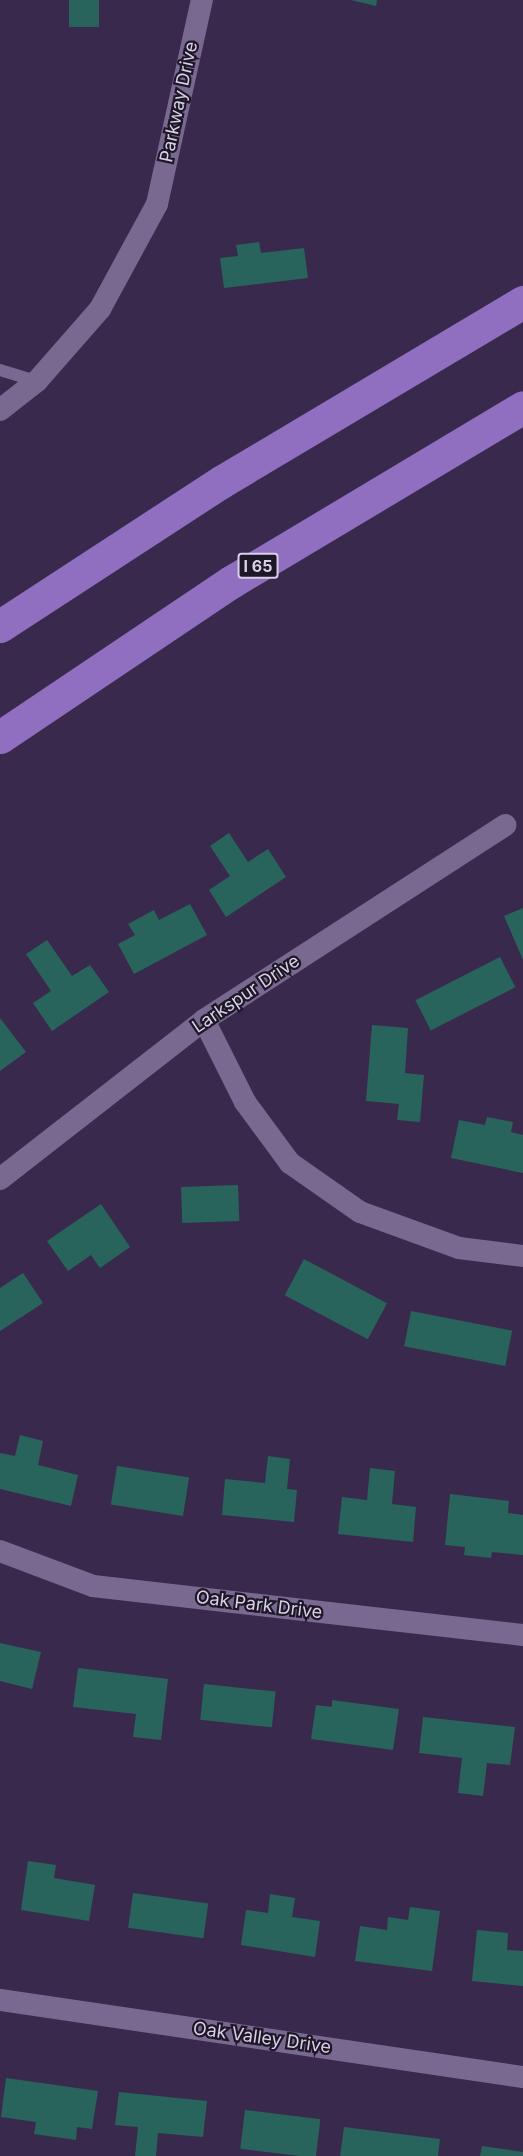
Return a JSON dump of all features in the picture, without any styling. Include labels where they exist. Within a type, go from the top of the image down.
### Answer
[{"type":"highway","points":[[0,626],[221,482],[523,302]]},
{"type":"highway","name":"I 65","points":[[0,737],[231,582],[523,407]]},
{"type":"street","name":"Parkway Drive","points":[[0,410],[37,381],[100,309],[157,204],[202,0]]},
{"type":"street","name":"Larkspur Drive","points":[[0,1179],[204,1020],[505,825]]},
{"type":"street","points":[[204,1020],[245,1102],[290,1163],[360,1212],[459,1248],[523,1256]]},
{"type":"street","name":"Oak Park Drive","points":[[0,1551],[93,1586],[523,1635]]},
{"type":"street","name":"Oak Valley Drive","points":[[0,2000],[523,2077]]},
{"type":"lane","points":[[0,370],[37,381]]},
{"type":"building","points":[[69,0],[99,0],[99,27],[69,27]]},
{"type":"building","points":[[351,0],[377,0],[376,6]]},
{"type":"building","points":[[259,242],[261,253],[304,248],[308,278],[224,288],[220,258],[238,256],[236,245]]},
{"type":"building","points":[[229,833],[248,862],[268,849],[286,877],[226,917],[209,890],[230,876],[210,846]]},
{"type":"building","points":[[190,904],[207,935],[134,974],[118,944],[135,935],[128,924],[154,910],[159,920]]},
{"type":"building","points":[[523,908],[523,960],[504,916]]},
{"type":"building","points":[[47,940],[72,976],[90,965],[109,992],[52,1031],[33,1003],[51,991],[26,954]]},
{"type":"building","points":[[500,957],[515,987],[431,1030],[415,1000]]},
{"type":"building","points":[[0,1018],[26,1052],[0,1071]]},
{"type":"building","points":[[372,1025],[408,1028],[405,1073],[424,1075],[420,1122],[397,1120],[399,1104],[366,1101]]},
{"type":"building","points":[[487,1117],[513,1122],[511,1132],[523,1135],[523,1173],[451,1158],[459,1120],[485,1125]]},
{"type":"building","points":[[238,1185],[239,1221],[182,1223],[181,1187]]},
{"type":"building","points":[[101,1204],[130,1247],[100,1268],[91,1255],[68,1271],[47,1241]]},
{"type":"building","points":[[304,1259],[387,1303],[368,1339],[285,1295]]},
{"type":"building","points":[[23,1273],[43,1303],[0,1331],[0,1288]]},
{"type":"building","points":[[411,1311],[512,1331],[505,1366],[404,1346]]},
{"type":"building","points":[[20,1435],[43,1441],[38,1465],[78,1475],[71,1506],[0,1489],[0,1453],[15,1456]]},
{"type":"building","points":[[268,1456],[290,1459],[287,1489],[297,1490],[294,1522],[222,1515],[225,1479],[265,1483]]},
{"type":"building","points":[[117,1466],[189,1477],[183,1516],[111,1505]]},
{"type":"building","points":[[370,1468],[395,1471],[392,1504],[416,1507],[413,1542],[338,1534],[342,1497],[367,1500]]},
{"type":"building","points":[[450,1494],[509,1501],[508,1513],[523,1515],[523,1555],[492,1552],[491,1558],[464,1555],[465,1547],[445,1545]]},
{"type":"building","points":[[0,1643],[41,1652],[32,1689],[0,1681]]},
{"type":"building","points":[[78,1668],[168,1679],[161,1740],[133,1737],[136,1714],[73,1707]]},
{"type":"building","points":[[204,1684],[276,1692],[272,1727],[200,1720]]},
{"type":"building","points":[[332,1700],[399,1709],[393,1750],[311,1739],[316,1705],[332,1707]]},
{"type":"building","points":[[423,1717],[515,1727],[510,1765],[487,1763],[483,1796],[458,1793],[462,1758],[419,1753]]},
{"type":"building","points":[[28,1861],[56,1865],[54,1878],[95,1885],[89,1921],[21,1910]]},
{"type":"building","points":[[133,1893],[208,1904],[203,1938],[128,1928]]},
{"type":"building","points":[[270,1894],[295,1898],[292,1917],[320,1921],[315,1957],[241,1945],[246,1910],[268,1913]]},
{"type":"building","points":[[410,1907],[440,1911],[432,1971],[355,1961],[360,1926],[387,1930],[388,1917],[408,1920]]},
{"type":"building","points":[[477,1930],[508,1933],[507,1950],[523,1951],[523,1986],[472,1981]]},
{"type":"building","points":[[6,2078],[98,2091],[92,2129],[77,2127],[76,2140],[34,2134],[36,2122],[1,2117]]},
{"type":"building","points":[[119,2092],[207,2101],[203,2137],[158,2133],[156,2156],[135,2156],[138,2127],[115,2125]]},
{"type":"building","points":[[245,2110],[320,2119],[316,2156],[240,2149]]},
{"type":"building","points":[[344,2127],[440,2139],[438,2156],[340,2156]]},
{"type":"building","points":[[482,2146],[523,2152],[523,2156],[480,2156]]}]
